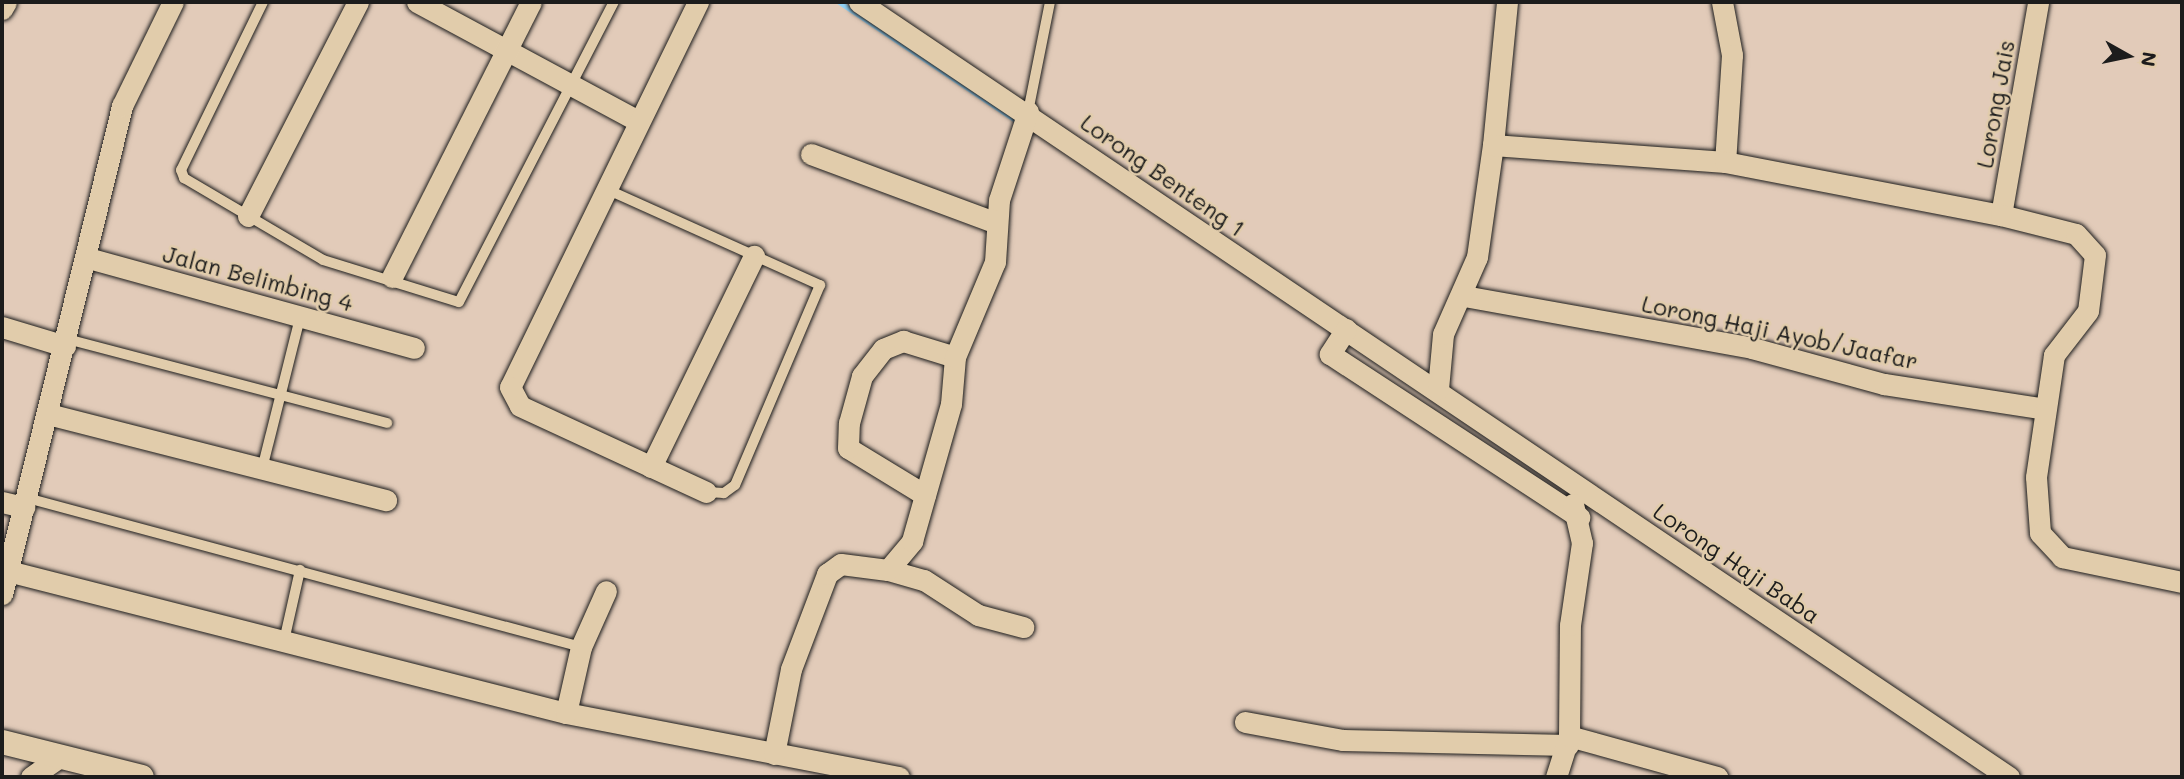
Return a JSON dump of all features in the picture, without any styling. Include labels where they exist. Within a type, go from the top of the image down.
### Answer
[{"type":"street","points":[[2,9],[6,2]]},
{"type":"street","points":[[2,594],[88,258],[122,106],[173,2]]},
{"type":"street","points":[[248,216],[358,2]]},
{"type":"street","points":[[417,2],[636,120]]},
{"type":"street","points":[[392,276],[531,2]]},
{"type":"street","points":[[698,2],[636,120],[531,336],[510,387],[512,399],[706,492]]},
{"type":"street","name":"Lorong Benteng 1","points":[[859,2],[1342,335],[1438,389]]},
{"type":"street","points":[[1438,389],[1444,334],[1464,296],[1477,257],[1493,145],[1507,2]]},
{"type":"street","points":[[1722,2],[1732,55],[1725,162]]},
{"type":"street","name":"Lorong Jais","points":[[2001,215],[2038,2]]},
{"type":"street","points":[[888,570],[907,551],[925,495],[951,404],[955,357],[987,291],[1013,154],[1026,116]]},
{"type":"street","points":[[1493,145],[1725,162],[2001,215],[2076,234],[2095,255],[2095,293],[2054,355],[2034,502],[2048,548],[2062,557],[2182,582]]},
{"type":"street","points":[[811,154],[998,223]]},
{"type":"street","points":[[651,467],[754,256]]},
{"type":"street","name":"Jalan Belimbing 4","points":[[88,258],[414,348]]},
{"type":"street","name":"Lorong Haji Ayob/Jaafar","points":[[1464,296],[1752,348],[1884,384],[2045,409]]},
{"type":"street","points":[[2,327],[66,342]]},
{"type":"street","points":[[1342,335],[1330,354],[1577,513]]},
{"type":"street","points":[[925,495],[848,448],[849,423],[862,376],[883,349],[903,341],[955,357]]},
{"type":"street","name":"Lorong Haji Baba","points":[[1438,389],[1563,478],[2009,777]]},
{"type":"street","points":[[48,414],[386,500]]},
{"type":"street","points":[[1556,777],[1568,741],[1577,513],[1563,478]]},
{"type":"street","points":[[2,502],[25,502]]},
{"type":"street","points":[[774,754],[790,668],[827,573],[850,564],[888,570],[924,580],[968,611],[1023,627]]},
{"type":"street","points":[[8,571],[566,713],[899,777]]},
{"type":"street","points":[[566,713],[581,647],[606,591]]},
{"type":"street","points":[[1245,722],[1343,740],[1568,741],[1717,777]]},
{"type":"street","points":[[2,742],[142,777]]},
{"type":"street","points":[[31,777],[60,757]]},
{"type":"lane","points":[[264,2],[181,170],[184,178],[323,261],[392,276],[458,302],[465,296],[614,2]]},
{"type":"lane","points":[[1026,116],[1050,2]]},
{"type":"lane","points":[[603,188],[820,285],[821,294],[735,485],[724,493],[706,492]]},
{"type":"lane","points":[[262,469],[300,318]]},
{"type":"lane","points":[[66,342],[387,424]]},
{"type":"lane","points":[[25,502],[299,570],[581,647]]},
{"type":"lane","points":[[284,641],[299,570]]},
{"type":"waterway","points":[[839,2],[1020,123]]}]
